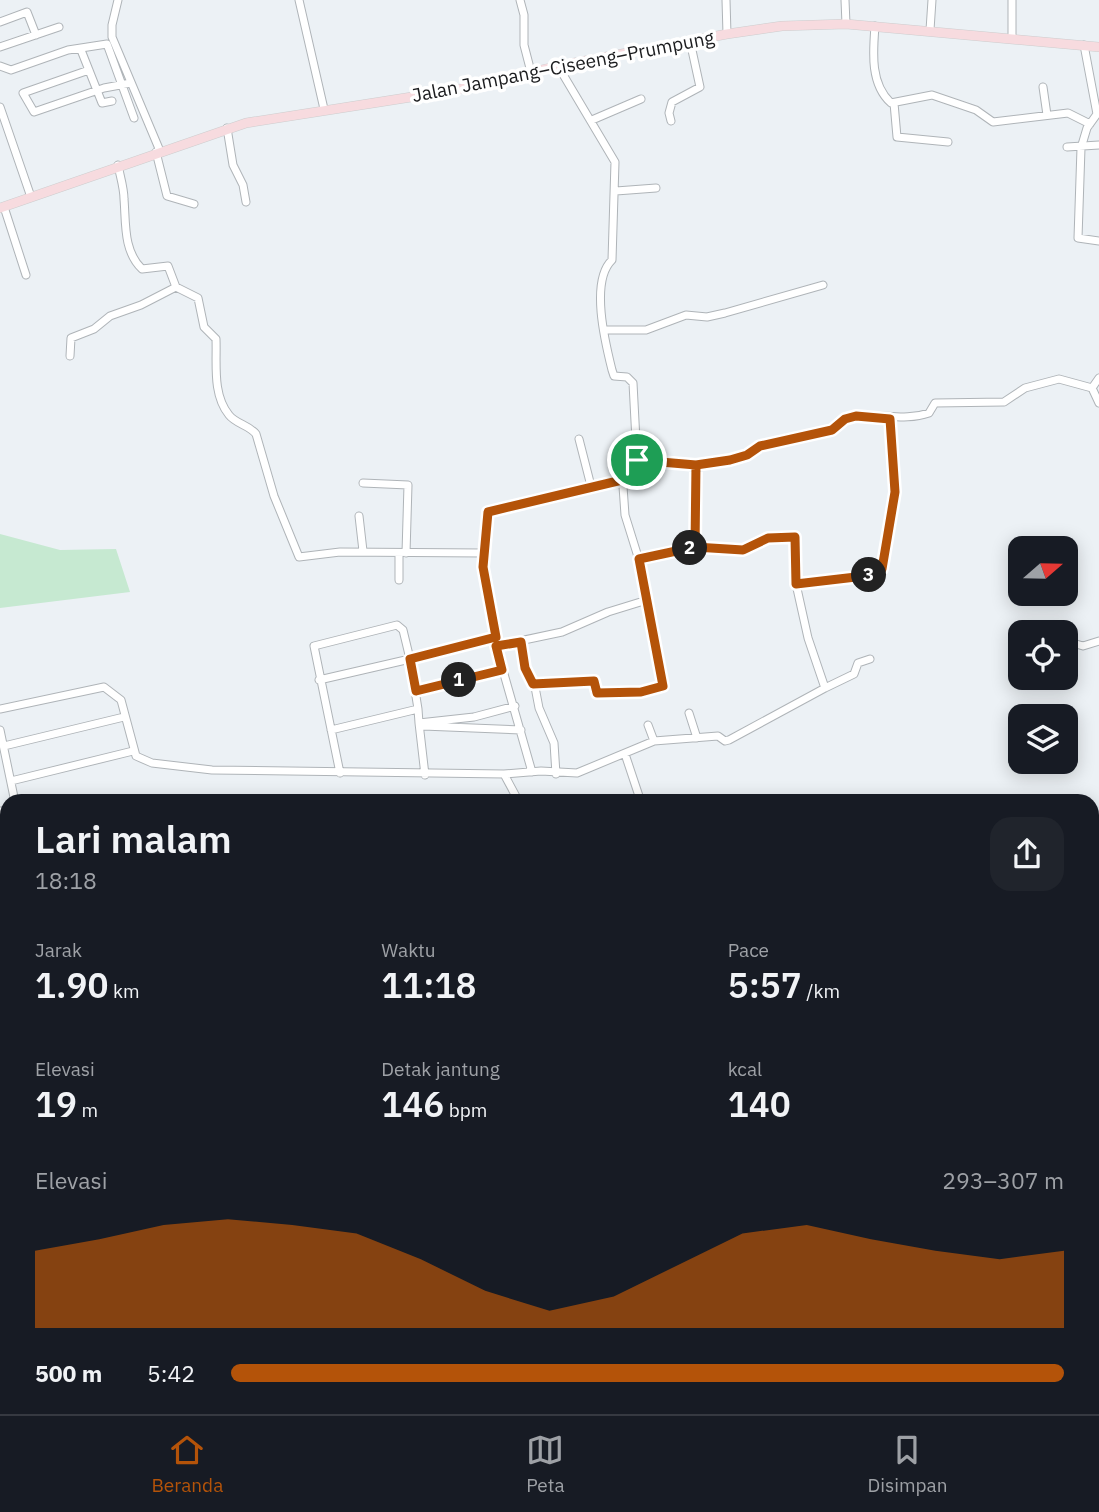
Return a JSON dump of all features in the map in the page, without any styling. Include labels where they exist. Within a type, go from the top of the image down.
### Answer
[{"type":"main road","name":"Jalan Jampang–Ciseeng–Prumpung","points":[[2,207],[227,128],[324,109],[456,90],[558,66],[727,34],[782,26],[846,24],[1099,47]]},
{"type":"street","points":[[118,0],[112,37],[158,152],[167,196],[194,204]]},
{"type":"street","points":[[299,0],[324,109]]},
{"type":"street","points":[[520,0],[524,15],[524,45],[531,72]]},
{"type":"street","points":[[726,0],[727,34]]},
{"type":"street","points":[[845,0],[846,24]]},
{"type":"street","points":[[930,30],[932,0]]},
{"type":"street","points":[[1012,39],[1013,0]]},
{"type":"street","points":[[0,22],[27,12],[36,35]]},
{"type":"street","points":[[875,26],[873,51],[877,83],[881,93],[894,103],[897,137],[948,142]]},
{"type":"street","points":[[0,47],[59,27]]},
{"type":"street","points":[[671,121],[669,113],[672,102],[700,87],[690,41]]},
{"type":"street","points":[[0,66],[11,69],[68,50],[82,50],[107,44],[134,118]]},
{"type":"street","points":[[1084,46],[1097,110],[1081,148],[1078,239],[1099,241]]},
{"type":"street","points":[[82,50],[102,103],[112,101]]},
{"type":"street","points":[[558,66],[614,157],[616,191],[612,260],[605,265],[601,285],[604,330],[613,374],[629,378],[634,383],[637,460]]},
{"type":"street","points":[[89,70],[23,93],[34,112],[96,90],[131,83]]},
{"type":"street","points":[[1043,87],[1047,115]]},
{"type":"street","points":[[894,103],[932,95],[976,110],[993,122],[1047,115],[1077,115],[1090,124]]},
{"type":"street","points":[[592,120],[641,99]]},
{"type":"street","points":[[0,107],[31,197]]},
{"type":"street","points":[[227,128],[233,165],[243,185],[246,202]]},
{"type":"street","points":[[1067,147],[1099,145]]},
{"type":"street","points":[[118,165],[124,199],[124,232],[136,262],[142,269],[168,266],[176,287],[195,295],[200,301],[204,327],[216,339],[216,375],[224,407],[233,419],[248,426],[256,434],[274,496],[298,556],[363,551],[483,553]]},
{"type":"street","points":[[616,191],[656,188]]},
{"type":"street","points":[[2,207],[26,275]]},
{"type":"street","points":[[604,330],[646,330],[686,316],[707,317],[726,313],[823,285]]},
{"type":"street","points":[[70,356],[71,338],[94,329],[110,316],[141,305],[176,287]]},
{"type":"street","points":[[1093,388],[1099,378]]},
{"type":"street","points":[[533,684],[594,681],[597,693],[641,692],[663,686],[639,559],[625,515],[622,480],[624,469],[637,460],[696,465],[730,460],[772,442],[832,430],[845,419],[856,416],[890,419],[921,416],[929,413],[935,403],[1004,402],[1025,388],[1059,379],[1093,388]]},
{"type":"street","points":[[1093,388],[1099,403]]},
{"type":"street","points":[[796,584],[873,575],[882,569],[895,492],[890,419]]},
{"type":"street","points":[[579,439],[591,486]]},
{"type":"street","points":[[695,547],[696,465]]},
{"type":"street","points":[[532,772],[496,642],[483,553],[485,516],[490,510],[622,480]]},
{"type":"street","points":[[363,483],[408,485],[399,580]]},
{"type":"street","points":[[359,516],[363,551]]},
{"type":"street","points":[[639,559],[695,547],[743,550],[768,538],[795,537],[796,584],[805,627],[825,688]]},
{"type":"street","points":[[320,680],[410,659],[496,642],[521,642],[562,632],[608,612],[647,600]]},
{"type":"street","points":[[340,773],[314,646],[393,625],[403,630],[410,659],[425,775]]},
{"type":"street","points":[[1078,645],[1083,646],[1099,641]]},
{"type":"street","points":[[521,642],[525,668],[554,743],[556,774]]},
{"type":"street","points":[[1,707],[104,688],[119,696],[133,751],[144,761],[171,766],[425,775],[532,772],[577,774],[654,741],[718,736],[725,741],[729,740],[852,676],[858,663],[870,659]]},
{"type":"street","points":[[416,691],[502,670]]},
{"type":"street","points":[[419,725],[474,717],[515,706]]},
{"type":"street","points":[[331,730],[418,709]]},
{"type":"street","points":[[689,713],[697,738]]},
{"type":"street","points":[[3,750],[124,717]]},
{"type":"street","points":[[419,725],[520,730]]},
{"type":"street","points":[[648,725],[654,741]]},
{"type":"street","points":[[0,730],[13,794]]},
{"type":"street","points":[[11,781],[133,751]]},
{"type":"street","points":[[625,754],[638,794]]},
{"type":"street","points":[[504,774],[515,794]]},
{"type":"green space","points":[[0,534],[60,550],[116,549],[130,592],[0,608]]},
{"type":"route","points":[[637,460],[624,469],[622,480],[488,512],[485,516],[483,567],[496,637],[410,659],[416,691],[502,670],[496,646],[521,642],[525,668],[533,684],[594,681],[597,693],[641,692],[663,686],[639,559],[695,547],[695,487],[696,465],[719,463],[747,455],[760,446],[806,433],[832,430],[845,419],[856,416],[890,419],[895,492],[884,566],[873,575],[796,584],[795,537],[768,538],[743,550],[695,547],[696,465],[637,460]]}]
